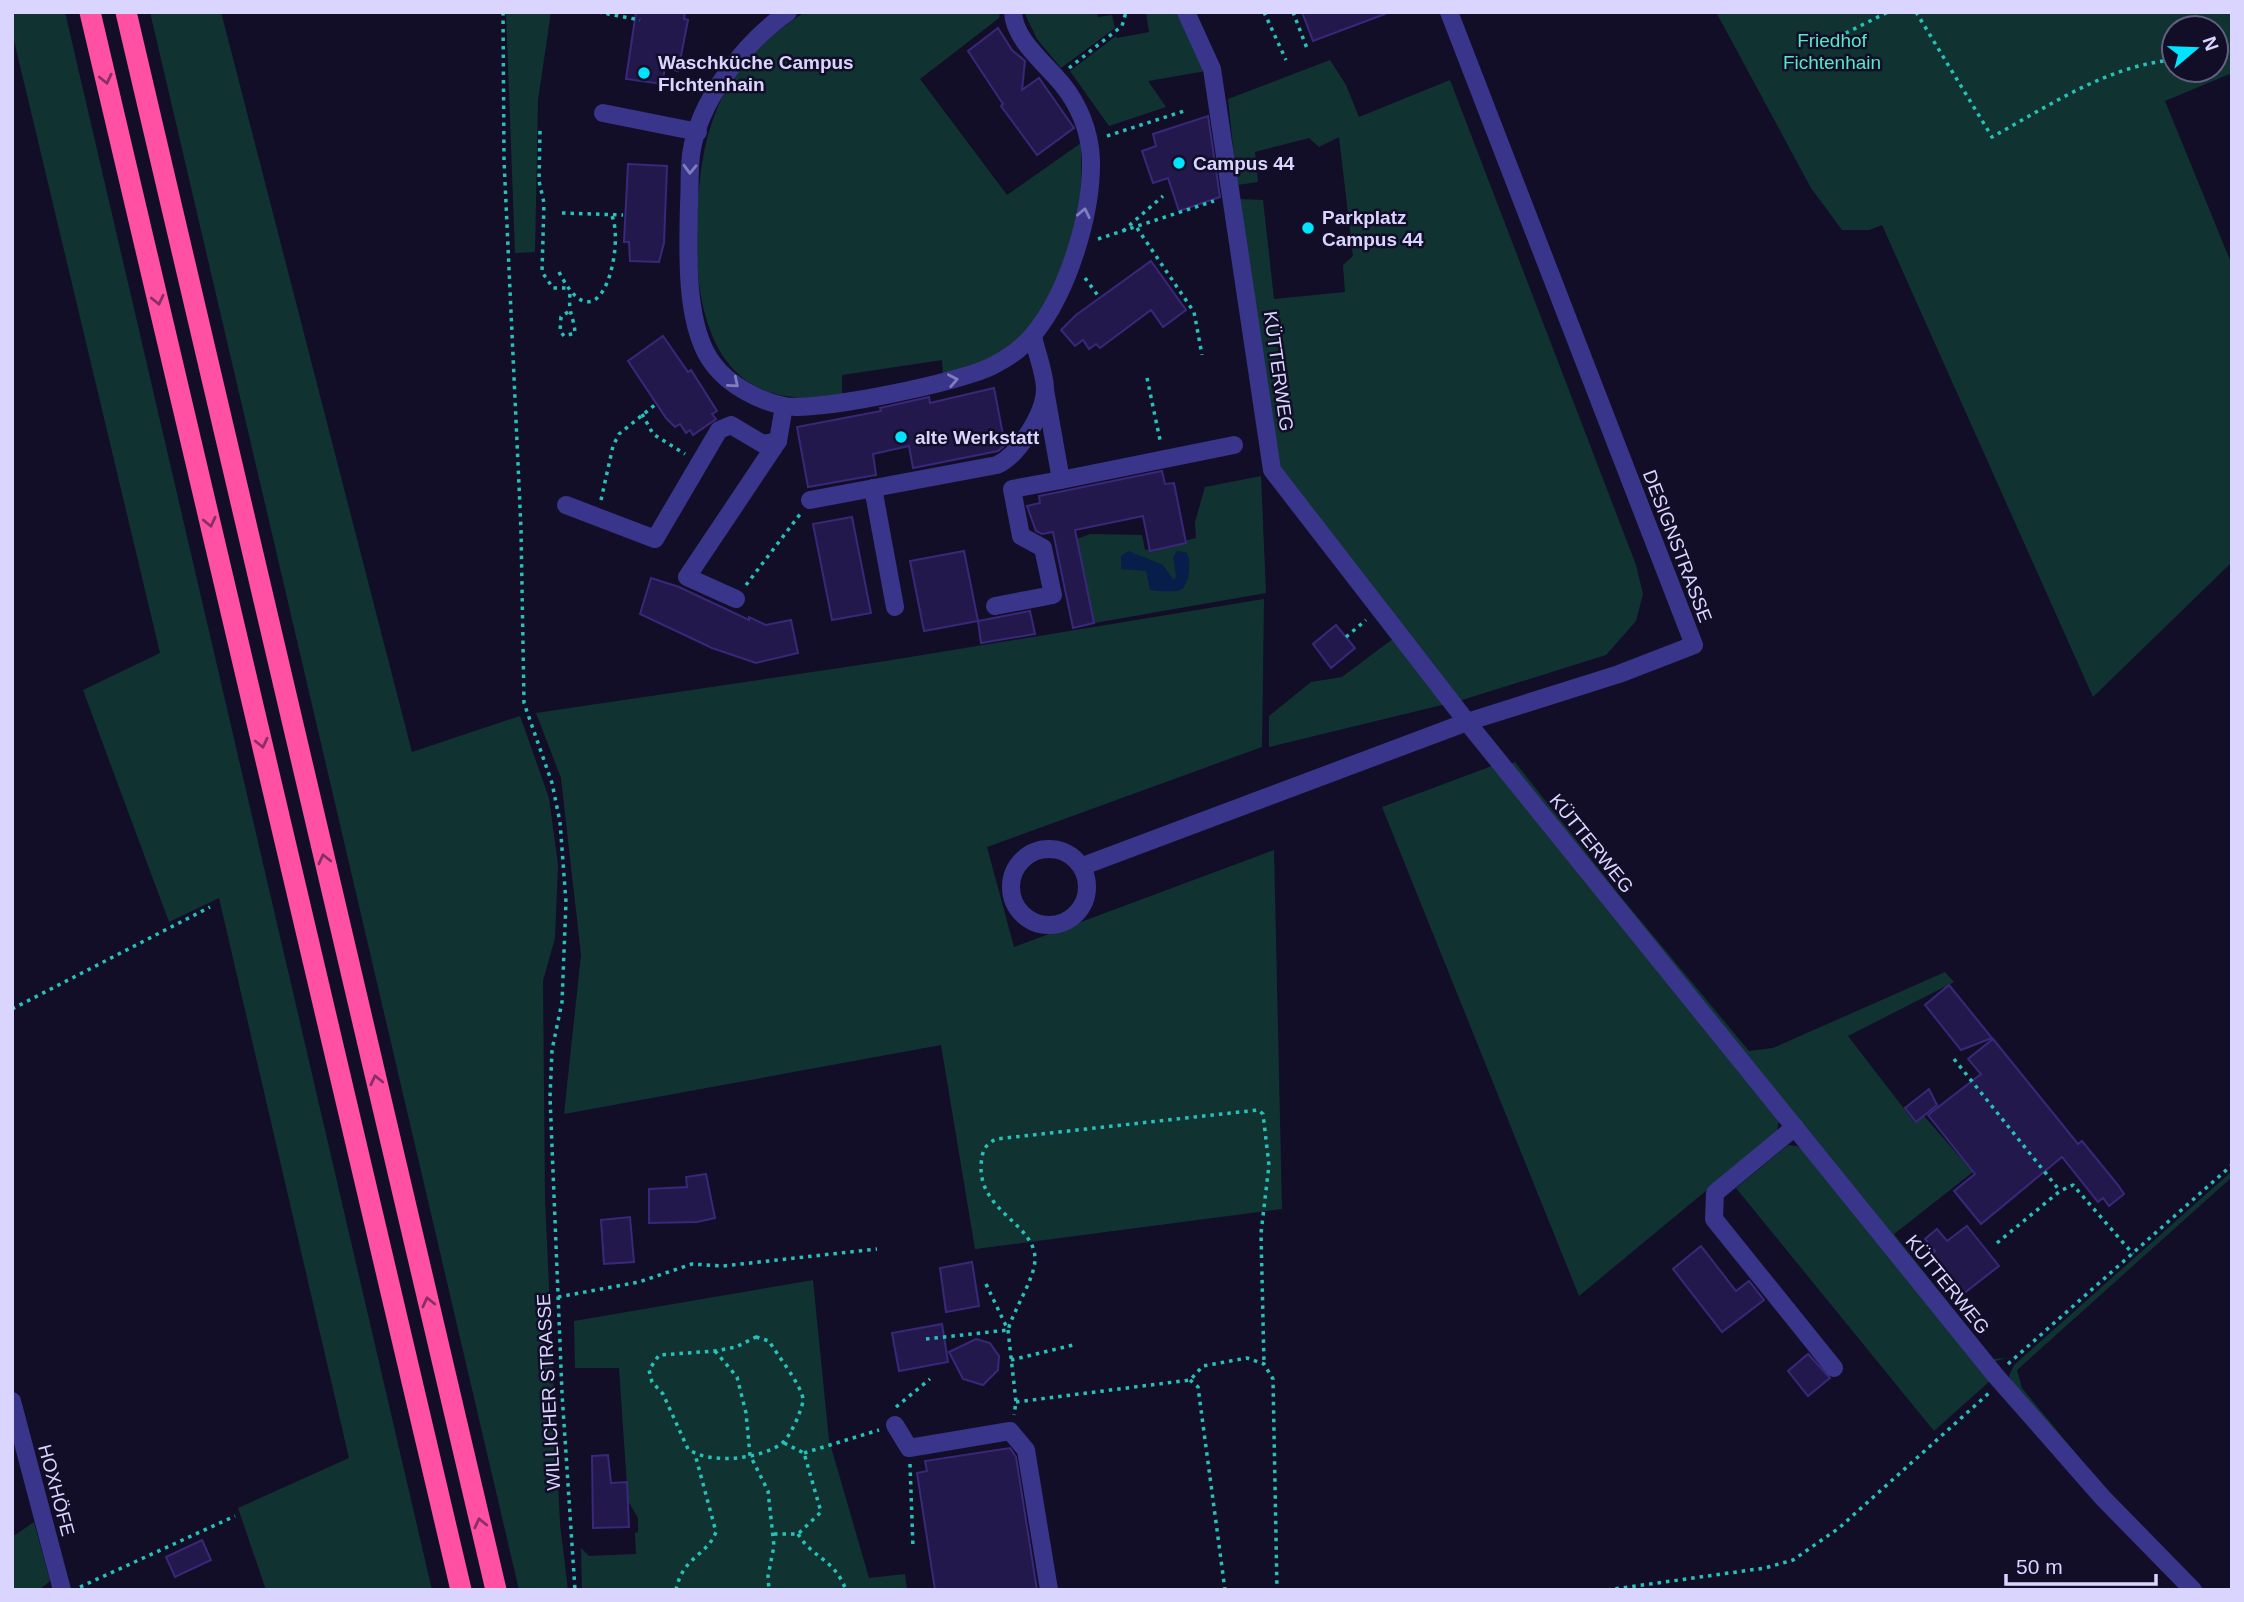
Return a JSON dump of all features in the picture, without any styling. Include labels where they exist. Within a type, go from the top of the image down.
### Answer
[{"type":"highway","points":[[90,12],[461,1590]]},
{"type":"highway","points":[[126,12],[496,1590]]},
{"type":"street","points":[[786,13],[744,51],[718,86],[698,131],[691,153],[687,261],[700,338],[713,365],[743,390],[784,406],[815,407],[965,377],[993,366],[1033,336],[1052,307],[1077,244],[1088,194],[1089,142],[1079,109],[1057,78],[1030,48],[1013,12]]},
{"type":"street","name":"KÜTTERWEG","points":[[1186,12],[1212,69],[1272,470],[1467,722],[1998,1379],[2102,1498],[2193,1590]]},
{"type":"street","name":"DESIGNSTRASSE","points":[[1083,866],[1467,722],[1619,674],[1694,645],[1449,12]]},
{"type":"street","points":[[603,113],[698,131]]},
{"type":"street","points":[[1033,336],[1061,480]]},
{"type":"street","points":[[810,500],[997,465],[1010,459],[1028,435],[1045,390]]},
{"type":"street","points":[[736,599],[687,577],[778,441],[784,406]]},
{"type":"street","points":[[566,505],[654,539],[719,430],[731,425],[763,444],[778,441]]},
{"type":"street","points":[[995,606],[1053,596],[1044,548],[1021,536],[1012,489],[1234,445]]},
{"type":"street","points":[[873,488],[895,607]]},
{"type":"street","points":[[1045,848],[1068,852],[1083,866],[1083,901],[1074,916],[1057,925],[1039,926],[1022,917],[1013,904],[1012,884],[1018,863],[1045,848]]},
{"type":"street","points":[[1795,1128],[1715,1193],[1714,1219],[1834,1368]]},
{"type":"street","name":"HOXHÖFE","points":[[12,1401],[62,1590]]},
{"type":"street","points":[[895,1425],[909,1448],[1010,1431],[1026,1450],[1049,1590]]},
{"type":"path","name":"WILLICHER STRASSE","points":[[503,12],[504,160],[521,529],[524,703],[552,783],[560,822],[566,902],[562,1002],[552,1062],[553,1194],[569,1522],[575,1590]]},
{"type":"path","points":[[598,12],[640,20]]},
{"type":"path","points":[[1057,78],[1122,26],[1126,12]]},
{"type":"path","points":[[1265,12],[1286,60]]},
{"type":"path","points":[[1293,12],[1308,51]]},
{"type":"path","points":[[1838,37],[1888,12]]},
{"type":"path","points":[[1916,12],[1992,136],[2089,84],[2146,62],[2160,61]]},
{"type":"path","points":[[1089,142],[1184,111]]},
{"type":"path","points":[[540,131],[539,181],[544,203],[542,272],[553,289],[567,288]]},
{"type":"path","points":[[1122,232],[1163,195]]},
{"type":"path","points":[[1077,244],[1137,228],[1232,195]]},
{"type":"path","points":[[562,214],[624,215]]},
{"type":"path","points":[[570,294],[584,302],[594,301],[607,283],[616,233],[611,214]]},
{"type":"path","points":[[1137,228],[1194,312],[1202,355]]},
{"type":"path","points":[[559,272],[570,294],[568,312],[575,324],[575,333],[564,336],[559,324],[561,317],[568,312]]},
{"type":"path","points":[[1147,377],[1164,459]]},
{"type":"path","points":[[594,516],[607,483],[613,446],[619,434],[656,404]]},
{"type":"path","points":[[642,414],[653,434],[700,463]]},
{"type":"path","points":[[736,599],[810,500]]},
{"type":"path","points":[[1346,637],[1379,611]]},
{"type":"path","points":[[12,1009],[210,906]]},
{"type":"path","points":[[1954,1059],[2060,1191]]},
{"type":"path","points":[[1007,1330],[1016,1305],[1027,1286],[1035,1260],[1031,1244],[995,1206],[986,1192],[981,1176],[983,1149],[988,1143],[996,1139],[1258,1110],[1264,1114],[1269,1165],[1261,1233],[1264,1364],[1273,1379],[1276,1590]]},
{"type":"path","points":[[1606,1590],[1765,1568],[1793,1560],[1839,1528],[2232,1165]]},
{"type":"path","points":[[1997,1243],[2068,1186],[2077,1188],[2133,1254]]},
{"type":"path","points":[[558,1297],[657,1278],[692,1264],[723,1266],[877,1249]]},
{"type":"path","points":[[986,1284],[1007,1330],[1016,1402],[1010,1431]]},
{"type":"path","points":[[926,1339],[1007,1330]]},
{"type":"path","points":[[784,1443],[803,1401],[801,1390],[769,1341],[756,1337],[736,1347],[715,1351],[659,1355],[649,1370],[652,1382],[663,1394],[688,1449],[695,1454],[750,1455],[784,1443],[804,1453],[895,1425],[896,1404],[930,1379]]},
{"type":"path","points":[[1011,1360],[1073,1345]]},
{"type":"path","points":[[715,1351],[737,1377],[746,1413],[750,1455],[768,1491],[774,1534],[769,1590]]},
{"type":"path","points":[[1016,1402],[1190,1380],[1203,1366],[1247,1358],[1264,1364]]},
{"type":"path","points":[[1190,1380],[1198,1387],[1225,1590]]},
{"type":"path","points":[[909,1448],[913,1548]]},
{"type":"path","points":[[774,1534],[798,1534],[821,1512],[804,1453]]},
{"type":"path","points":[[676,1590],[685,1564],[712,1543],[716,1532],[695,1454]]},
{"type":"path","points":[[75,1590],[234,1516]]},
{"type":"path","points":[[798,1534],[806,1548],[830,1561],[846,1590]]},
{"type":"green space","points":[[12,12],[65,12],[432,1590],[266,1590],[238,1508],[349,1458],[219,898],[169,922],[83,690],[160,653],[12,32]]},
{"type":"green space","points":[[150,12],[221,12],[412,752],[520,716],[549,798],[558,865],[555,938],[543,981],[545,1200],[560,1524],[568,1590],[519,1590]]},
{"type":"green space","points":[[506,12],[551,12],[538,100],[535,252],[515,253]]},
{"type":"green space","points":[[805,12],[1000,12],[999,18],[920,79],[1007,195],[1081,143],[1077,215],[1055,282],[1044,304],[1018,340],[989,361],[943,375],[942,360],[842,375],[842,394],[794,397],[764,390],[741,377],[724,357],[711,333],[703,307],[697,250],[701,171],[707,138],[718,106],[733,78],[771,37]]},
{"type":"green space","points":[[1024,12],[1097,12],[1098,17],[1112,15],[1115,28],[1061,68],[1037,39]]},
{"type":"green space","points":[[1146,12],[1179,12],[1206,71],[1148,81],[1166,107],[1109,126],[1070,71],[1116,36],[1117,38],[1149,32]]},
{"type":"green space","name":"Friedhof Fichtenhain","points":[[1716,12],[2232,12],[2230,74],[2230,14],[2160,14],[2160,84],[2206,84],[2165,101],[2232,265],[2232,562],[2093,697],[1882,225],[1869,230],[1842,230],[1811,188]]},
{"type":"green space","points":[[1330,60],[1346,85],[1359,117],[1450,80],[1636,565],[1643,594],[1636,621],[1606,655],[1459,701],[1278,469],[1240,199],[1263,200],[1274,299],[1345,292],[1343,265],[1353,256],[1339,137],[1319,147],[1309,138],[1255,152],[1258,182],[1237,185],[1228,99]]},
{"type":"green space","points":[[1261,476],[1266,593],[1094,623],[1077,539],[1090,534],[1142,535],[1145,550],[1196,538],[1195,522],[1205,487]]},
{"type":"green space","points":[[1264,599],[1262,747],[987,847],[1014,947],[1274,850],[1282,1209],[975,1249],[941,1045],[564,1114],[581,955],[561,778],[536,713],[886,661]]},
{"type":"green space","points":[[1394,638],[1446,704],[1269,747],[1269,716],[1311,682],[1342,677]]},
{"type":"green space","points":[[1515,762],[1621,897],[1749,1051],[1773,1048],[1945,972],[1954,982],[1848,1036],[1915,1123],[1924,1116],[1973,1172],[1894,1234],[1993,1359],[2006,1358],[1993,1362],[1509,765]]},
{"type":"green space","points":[[1492,766],[1779,1119],[1777,1132],[1579,1296],[1382,807]]},
{"type":"green space","points":[[1788,1145],[1797,1146],[1810,1154],[1991,1380],[1934,1431],[1736,1188]]},
{"type":"green space","points":[[2232,1171],[2232,1177],[2017,1370],[2022,1388],[2106,1490],[2203,1590],[2197,1590],[2016,1393],[2009,1376],[2014,1365]]},
{"type":"green space","points":[[813,1280],[829,1440],[869,1578],[905,1574],[907,1590],[582,1590],[581,1548],[589,1556],[636,1554],[635,1533],[638,1532],[638,1518],[628,1501],[619,1368],[575,1368],[574,1321]]},
{"type":"green space","points":[[34,1522],[50,1581],[39,1590],[12,1590],[12,1537]]},
{"type":"water","points":[[1129,551],[1163,565],[1174,580],[1176,576],[1173,557],[1177,551],[1186,552],[1188,578],[1183,588],[1165,592],[1150,590],[1146,571],[1121,569],[1121,556]]},
{"type":"building","points":[[636,12],[685,12],[684,19],[688,20],[678,71],[665,68],[662,84],[626,79]]},
{"type":"building","points":[[1302,12],[1385,12],[1385,14],[1313,41]]},
{"type":"building","points":[[998,28],[1012,50],[1025,61],[1022,90],[1039,78],[1074,128],[1037,155],[1001,106],[1003,104],[968,51]]},
{"type":"building","name":"Campus 44","points":[[1208,116],[1220,197],[1179,211],[1168,178],[1153,183],[1142,151],[1156,146],[1153,134]]},
{"type":"building","points":[[628,164],[667,166],[664,243],[659,262],[630,261],[629,242],[624,242]]},
{"type":"building","points":[[1151,261],[1186,310],[1163,327],[1151,310],[1100,348],[1096,344],[1089,349],[1083,340],[1075,346],[1061,330],[1076,315]]},
{"type":"building","points":[[663,336],[688,372],[691,370],[717,411],[712,414],[716,419],[693,435],[690,430],[686,433],[680,424],[675,427],[666,418],[628,361]]},
{"type":"building","name":"alte Werkstatt","points":[[994,388],[1005,445],[998,451],[913,468],[909,446],[873,454],[876,475],[808,487],[797,427],[881,411],[880,408],[929,397],[930,403]]},
{"type":"building","points":[[1162,471],[1165,484],[1174,483],[1186,543],[1150,551],[1143,516],[1075,530],[1094,623],[1073,628],[1053,532],[1042,534],[1036,531],[1027,506],[1040,503],[1039,496]]},
{"type":"building","points":[[852,517],[871,613],[832,620],[813,524]]},
{"type":"building","points":[[964,551],[978,621],[924,631],[910,561]]},
{"type":"building","points":[[651,578],[679,587],[749,620],[749,617],[766,625],[791,620],[798,653],[756,663],[712,648],[640,614]]},
{"type":"building","points":[[1030,611],[1035,634],[981,643],[978,621]]},
{"type":"building","points":[[1336,625],[1355,648],[1331,668],[1313,644]]},
{"type":"building","points":[[1949,985],[1992,1038],[1961,1050],[1925,1005]]},
{"type":"building","points":[[1993,1039],[2078,1144],[2082,1141],[2118,1185],[2124,1194],[2109,1206],[2103,1198],[2098,1202],[2062,1157],[1981,1224],[1954,1191],[1975,1174],[1928,1115],[1981,1074],[1968,1059]]},
{"type":"building","points":[[1929,1089],[1937,1105],[1916,1122],[1905,1108]]},
{"type":"building","points":[[706,1174],[715,1218],[697,1222],[649,1223],[649,1189],[687,1187],[686,1177]]},
{"type":"building","points":[[630,1217],[634,1262],[604,1264],[601,1220]]},
{"type":"building","points":[[1967,1226],[1999,1266],[1963,1294],[1932,1254],[1935,1251],[1925,1239],[1937,1229],[1947,1241]]},
{"type":"building","points":[[1701,1246],[1736,1291],[1749,1281],[1764,1300],[1722,1332],[1673,1269]]},
{"type":"building","points":[[972,1262],[979,1306],[946,1312],[940,1268]]},
{"type":"building","points":[[942,1324],[948,1362],[899,1371],[892,1333]]},
{"type":"building","points":[[976,1339],[990,1343],[999,1356],[998,1370],[983,1385],[963,1379],[949,1352]]},
{"type":"building","points":[[1808,1354],[1830,1378],[1808,1396],[1788,1371]]},
{"type":"building","points":[[1010,1448],[1016,1457],[1037,1590],[935,1590],[917,1473],[927,1471],[925,1461]]},
{"type":"building","points":[[608,1455],[611,1483],[627,1482],[629,1527],[593,1528],[592,1456]]},
{"type":"building","points":[[202,1540],[211,1560],[175,1577],[166,1557]]},
{"type":"place","name":"Waschküche Campus FIchtenhain","points":[[644,73]]},
{"type":"place","name":"Campus 44","points":[[1179,163]]},
{"type":"place","name":"Parkplatz Campus 44","points":[[1308,228]]},
{"type":"place","name":"alte Werkstatt","points":[[901,437]]}]
